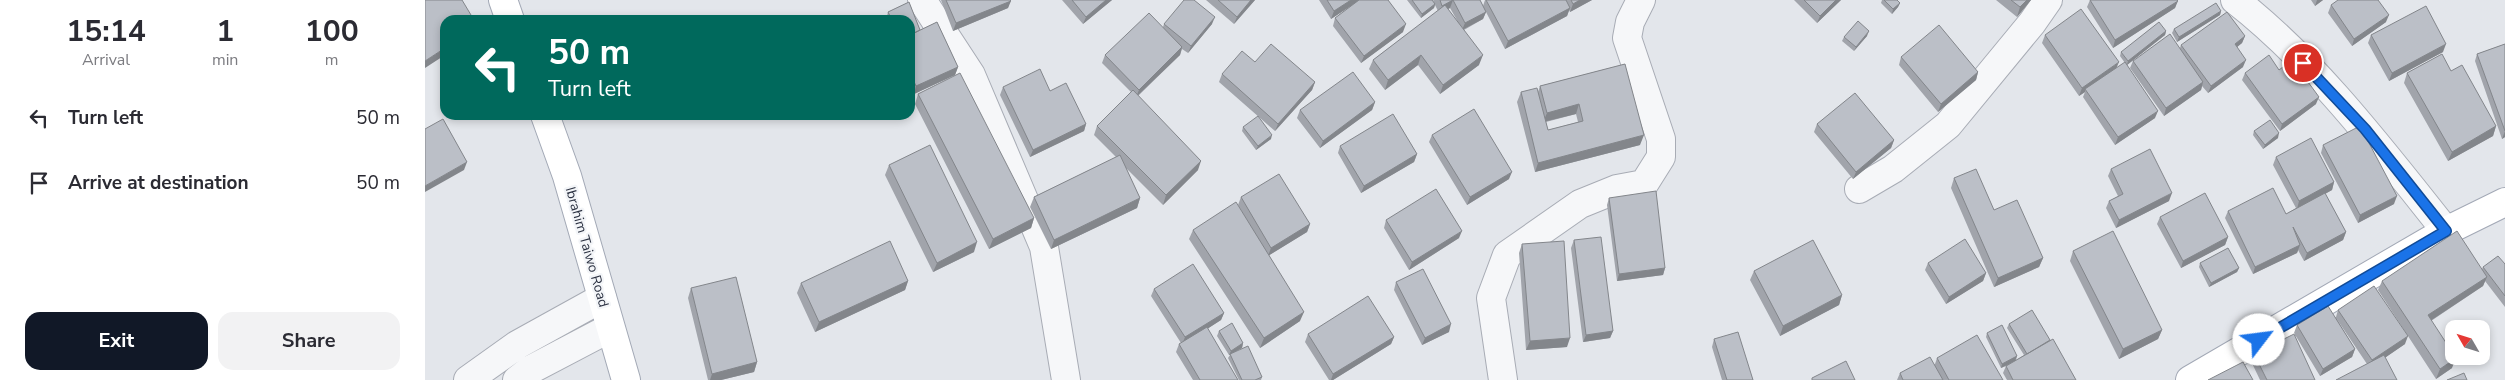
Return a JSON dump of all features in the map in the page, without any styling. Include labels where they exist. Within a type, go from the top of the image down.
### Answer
[{"type":"main road","points":[[503,0],[508,15]]},
{"type":"main road","name":"Ibrahim Taiwo Road","points":[[547,120],[567,176],[626,380]]},
{"type":"main road","points":[[2190,380],[2446,231],[2505,202]]},
{"type":"street","points":[[922,0],[971,75],[1044,247],[1066,380]]},
{"type":"street","points":[[1503,380],[1491,298],[1507,255],[1580,204],[1617,189],[1644,184],[1661,157],[1661,139],[1627,38],[1630,22],[1641,0]]},
{"type":"street","points":[[1859,189],[1893,169],[1948,125],[2032,23],[2048,0]]},
{"type":"street","points":[[2235,0],[2266,24],[2365,129],[2446,231]]},
{"type":"street","points":[[468,380],[517,345],[602,298]]},
{"type":"street","points":[[517,380],[530,370],[610,328]]},
{"type":"building","points":[[425,0],[462,0],[471,15],[440,15],[440,51],[425,61]]},
{"type":"building","points":[[946,0],[1010,0],[1011,1],[956,23]]},
{"type":"building","points":[[1072,0],[1106,0],[1086,17]]},
{"type":"building","points":[[1184,0],[1194,0],[1215,17],[1191,46],[1164,24]]},
{"type":"building","points":[[1218,0],[1251,0],[1237,17]]},
{"type":"building","points":[[1327,0],[1351,0],[1334,11]]},
{"type":"building","points":[[1359,0],[1388,0],[1406,24],[1364,56],[1335,18]]},
{"type":"building","points":[[1412,0],[1432,0],[1435,4],[1422,14]]},
{"type":"building","points":[[1440,0],[1453,0],[1442,6]]},
{"type":"building","points":[[1453,0],[1480,0],[1486,12],[1465,23]]},
{"type":"building","points":[[1486,0],[1566,0],[1570,8],[1508,41]]},
{"type":"building","points":[[1571,0],[1580,0],[1573,4]]},
{"type":"building","points":[[1804,0],[1836,0],[1820,16]]},
{"type":"building","points":[[1884,0],[1897,0],[1900,3],[1893,9]]},
{"type":"building","points":[[2011,0],[2027,0],[2020,7]]},
{"type":"building","points":[[2090,0],[2177,0],[2178,1],[2115,40]]},
{"type":"building","points":[[2338,0],[2378,0],[2389,15],[2354,39],[2331,5]]},
{"type":"building","points":[[909,2],[914,15],[890,15],[888,12]]},
{"type":"building","points":[[2216,3],[2221,11],[2179,37],[2174,29]]},
{"type":"building","points":[[1445,5],[1483,55],[1443,85],[1421,55],[1388,80],[1373,60]]},
{"type":"building","points":[[2426,6],[2446,44],[2392,73],[2371,35]]},
{"type":"building","points":[[2081,9],[2119,62],[2082,88],[2045,35]]},
{"type":"building","points":[[2227,12],[2245,36],[2235,44],[2246,60],[2211,86],[2181,45]]},
{"type":"building","points":[[1149,13],[1182,47],[1139,90],[1105,55]]},
{"type":"building","points":[[915,17],[920,30],[915,32]]},
{"type":"building","points":[[1858,21],[1869,31],[1856,47],[1844,37]]},
{"type":"building","points":[[937,22],[958,67],[916,86],[915,33]]},
{"type":"building","points":[[2159,22],[2166,31],[2128,61],[2121,52]]},
{"type":"building","points":[[1939,25],[1978,72],[1941,104],[1901,57]]},
{"type":"building","points":[[2170,34],[2203,82],[2166,108],[2133,61]]},
{"type":"building","points":[[1271,44],[1315,82],[1278,124],[1222,74],[1242,51],[1255,62]]},
{"type":"building","points":[[2505,44],[2505,131],[2477,54]]},
{"type":"building","points":[[2442,54],[2451,71],[2462,65],[2496,126],[2452,152],[2407,73]]},
{"type":"building","points":[[2269,55],[2279,70],[2292,60],[2319,97],[2282,124],[2245,73]]},
{"type":"building","points":[[2125,62],[2158,111],[2118,137],[2085,89]]},
{"type":"building","points":[[1625,64],[1644,135],[1538,163],[1521,92],[1537,88],[1548,130],[1583,121],[1579,104],[1547,113],[1540,86]]},
{"type":"building","points":[[1040,69],[1050,91],[1066,83],[1086,124],[1033,150],[1003,87]]},
{"type":"building","points":[[1353,72],[1375,102],[1323,141],[1300,110]]},
{"type":"building","points":[[960,73],[1034,218],[993,239],[918,94]]},
{"type":"building","points":[[1133,90],[1201,161],[1166,195],[1097,126]]},
{"type":"building","points":[[1855,93],[1894,140],[1856,172],[1817,124]]},
{"type":"building","points":[[1474,109],[1512,172],[1470,197],[1432,135]]},
{"type":"building","points":[[1393,114],[1417,154],[1364,186],[1340,146]]},
{"type":"building","points":[[1258,116],[1272,135],[1258,146],[1243,127]]},
{"type":"building","points":[[444,120],[467,162],[425,186],[425,129]]},
{"type":"building","points":[[2270,120],[2279,133],[2265,145],[2254,131]]},
{"type":"building","points":[[2360,126],[2397,196],[2360,215],[2323,145]]},
{"type":"building","points":[[2311,138],[2334,182],[2299,201],[2276,157]]},
{"type":"building","points":[[930,145],[977,242],[937,263],[889,165]]},
{"type":"building","points":[[2150,149],[2172,193],[2119,220],[2109,201],[2123,194],[2111,169]]},
{"type":"building","points":[[1120,155],[1140,198],[1054,240],[1034,197]]},
{"type":"building","points":[[1976,169],[1994,210],[2017,200],[2043,258],[1998,278],[1954,178]]},
{"type":"building","points":[[1279,174],[1310,224],[1271,248],[1241,197]]},
{"type":"building","points":[[2273,188],[2286,214],[2325,193],[2346,232],[2307,253],[2293,227],[2300,245],[2255,267],[2228,211]]},
{"type":"building","points":[[1436,189],[1462,231],[1412,262],[1386,220]]},
{"type":"building","points":[[1656,191],[1665,268],[1619,274],[1609,198]]},
{"type":"building","points":[[2205,193],[2228,237],[2183,261],[2160,217]]},
{"type":"building","points":[[1236,202],[1304,312],[1264,338],[1193,230]]},
{"type":"building","points":[[2113,231],[2162,330],[2123,349],[2073,251]]},
{"type":"building","points":[[2457,231],[2487,277],[2428,315],[2445,341],[2446,365],[2440,369],[2382,281]]},
{"type":"building","points":[[1601,237],[1613,331],[1586,335],[1574,240]]},
{"type":"building","points":[[1965,239],[1986,273],[1949,297],[1928,263]]},
{"type":"building","points":[[1813,240],[1842,295],[1783,326],[1754,271]]},
{"type":"building","points":[[890,241],[908,281],[819,322],[801,283]]},
{"type":"building","points":[[1564,241],[1570,338],[1530,341],[1522,244]]},
{"type":"building","points":[[2228,248],[2239,268],[2211,283],[2200,263]]},
{"type":"building","points":[[2498,256],[2505,264],[2505,296],[2483,267]]},
{"type":"building","points":[[1193,264],[1224,313],[1185,337],[1154,289]]},
{"type":"building","points":[[1423,269],[1451,324],[1425,338],[1396,282]]},
{"type":"building","points":[[736,277],[757,362],[712,374],[691,288]]},
{"type":"building","points":[[2374,286],[2408,336],[2372,360],[2338,310]]},
{"type":"building","points":[[1368,296],[1394,337],[1333,374],[1308,334]]},
{"type":"building","points":[[2328,306],[2355,349],[2323,369],[2297,325]]},
{"type":"building","points":[[2032,310],[2050,340],[2027,354],[2009,324]]},
{"type":"building","points":[[1232,323],[1243,343],[1231,351],[1219,331]]},
{"type":"building","points":[[2002,325],[2017,356],[2002,364],[1987,333]]},
{"type":"building","points":[[1207,327],[1238,380],[1200,380],[1179,344]]},
{"type":"building","points":[[1738,332],[1753,380],[1727,380],[1714,339]]},
{"type":"building","points":[[2294,334],[2315,380],[2267,380],[2254,354]]},
{"type":"building","points":[[1977,335],[2003,380],[1949,380],[1937,358]]},
{"type":"building","points":[[2053,339],[2076,380],[2013,380],[2006,366]]},
{"type":"building","points":[[1248,346],[1262,377],[1255,380],[1242,380],[1230,354]]},
{"type":"building","points":[[2384,355],[2397,380],[2336,380]]},
{"type":"building","points":[[1930,357],[1943,380],[1903,380],[1900,373]]},
{"type":"building","points":[[1846,361],[1855,380],[1812,380],[1812,378]]},
{"type":"building","points":[[2243,362],[2253,380],[2208,380]]},
{"type":"building","points":[[2464,373],[2467,380],[2447,380]]},
{"type":"route","points":[[2259,340],[2446,231],[2365,129],[2303,63]]}]
